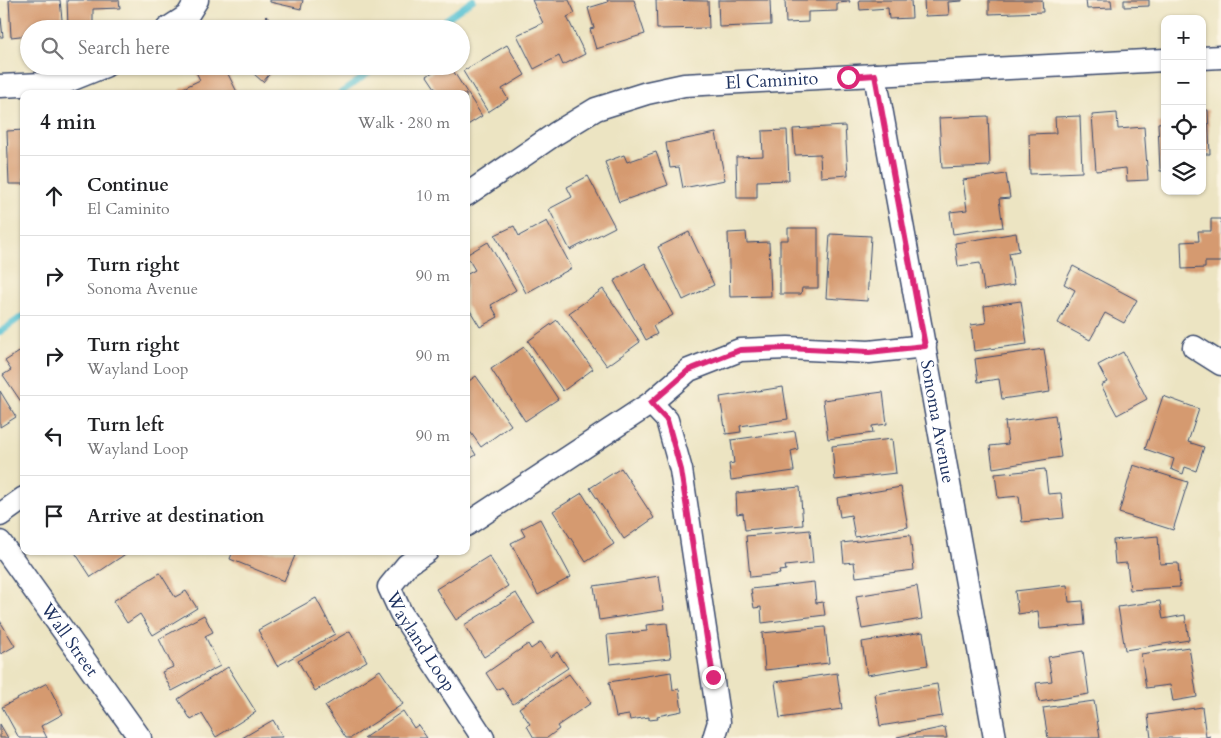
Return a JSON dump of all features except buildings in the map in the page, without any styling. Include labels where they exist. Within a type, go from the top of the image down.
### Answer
[{"type":"street","points":[[181,20],[187,16],[197,0]]},
{"type":"street","points":[[1206,58],[1221,57]]},
{"type":"street","name":"El Caminito","points":[[470,192],[555,134],[596,109],[647,93],[684,85],[1161,60]]},
{"type":"street","points":[[0,86],[63,83],[83,75]]},
{"type":"street","name":"Sonoma Avenue","points":[[875,75],[995,738]]},
{"type":"street","points":[[470,522],[651,403],[689,370],[740,350],[788,348],[869,352],[925,346]]},
{"type":"street","points":[[1194,347],[1221,364]]},
{"type":"street","points":[[651,403],[667,420],[681,470],[719,722],[714,738]]},
{"type":"street","points":[[0,515],[20,501]]},
{"type":"street","name":"Wall Street","points":[[0,542],[137,737]]},
{"type":"street","name":"Wayland Loop","points":[[421,555],[407,565],[389,587],[401,612],[483,738]]},
{"type":"waterway","points":[[445,20],[473,0]]},
{"type":"waterway","points":[[345,90],[366,75]]},
{"type":"waterway","points":[[0,332],[20,318]]},
{"type":"route","points":[[713,677],[681,470],[667,420],[651,403],[689,370],[740,350],[788,348],[869,352],[925,346],[875,75],[848,77]]}]
